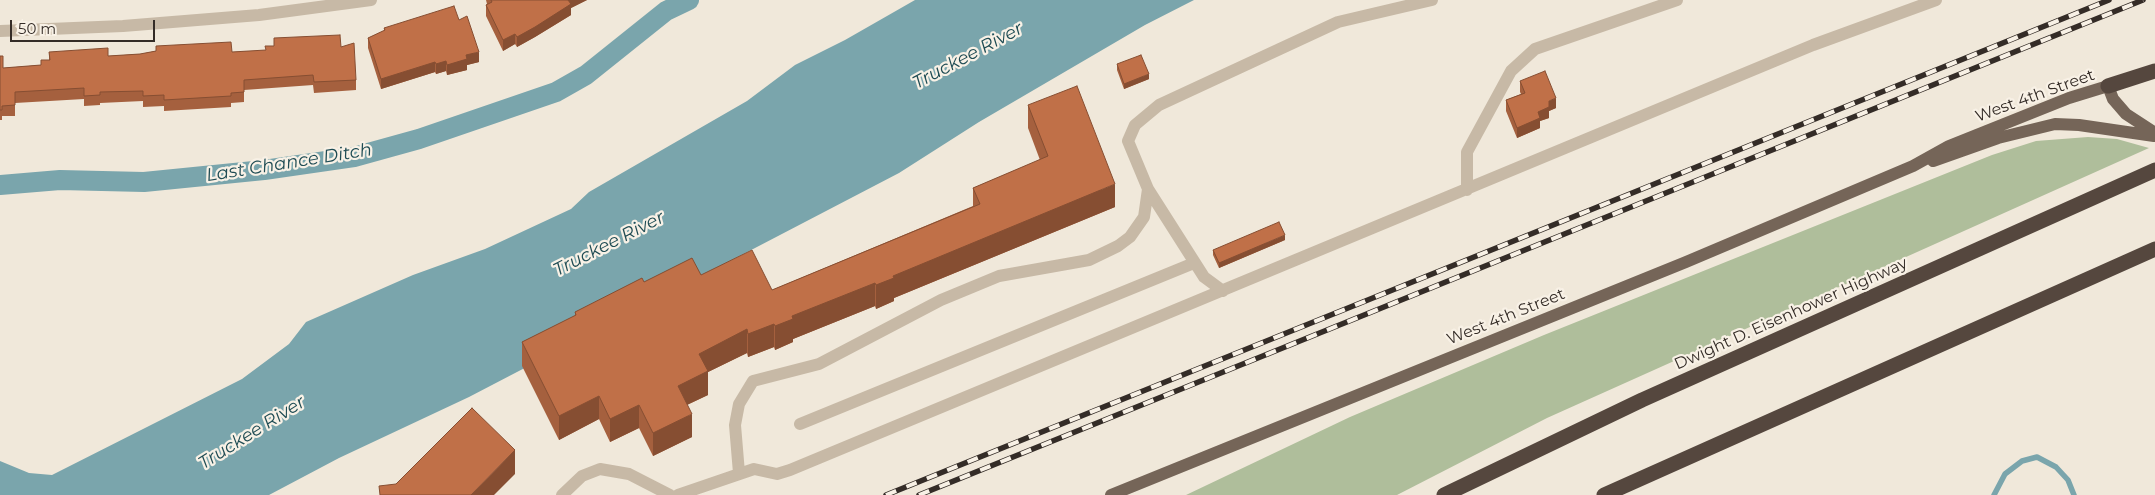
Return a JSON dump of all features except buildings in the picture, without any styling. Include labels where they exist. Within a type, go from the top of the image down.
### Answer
[{"type":"highway","points":[[2108,86],[2155,71]]},
{"type":"highway","name":"Dwight D. Eisenhower Highway","points":[[1444,495],[1642,400],[2155,170]]},
{"type":"highway","points":[[1604,495],[2155,249]]},
{"type":"main road","name":"West 4th Street","points":[[1111,495],[1686,262],[1913,166],[1949,146],[2012,120],[2108,86],[2112,99],[2126,114],[2155,134]]},
{"type":"main road","name":"West 4th Street","points":[[1913,166],[1952,156],[1998,138],[2055,124],[2079,124],[2155,134]]},
{"type":"street","points":[[0,31],[123,26],[259,15],[371,0]]},
{"type":"street","points":[[1223,291],[1204,277],[1148,188],[1128,141],[1136,124],[1159,105],[1338,22],[1432,0]]},
{"type":"street","points":[[1467,190],[1467,152],[1511,71],[1535,49],[1677,0]]},
{"type":"street","points":[[678,495],[739,472],[754,469],[778,474],[790,470],[1813,45],[1917,4],[1936,0]]},
{"type":"street","points":[[739,472],[735,425],[739,404],[753,381],[819,364],[942,300],[1000,276],[1090,260],[1118,246],[1130,237],[1144,217],[1148,188]]},
{"type":"street","points":[[800,424],[1194,263]]},
{"type":"street","points":[[562,495],[582,476],[600,470],[628,474],[670,495]]},
{"type":"green space","points":[[2088,137],[2117,139],[2149,148],[1547,418],[1397,495],[1186,495],[1350,417],[1544,335],[1992,155],[2036,141]]},
{"type":"water","name":"Truckee River","points":[[915,0],[1194,0],[1145,25],[979,122],[899,173],[469,397],[339,458],[269,495],[0,495],[0,461],[29,473],[52,475],[242,379],[289,344],[306,322],[413,275],[485,249],[571,209],[589,192],[747,101],[795,65],[845,40]]},
{"type":"waterway","name":"Last Chance Ditch","points":[[0,185],[60,180],[144,182],[264,170],[354,157],[419,139],[556,92],[586,75],[666,11],[689,0]]},
{"type":"waterway","points":[[1994,495],[2005,474],[2022,461],[2037,457],[2056,467],[2068,480],[2074,495]]},
{"type":"railway","points":[[886,495],[2109,0]]},
{"type":"railway","points":[[919,495],[2143,0]]}]
